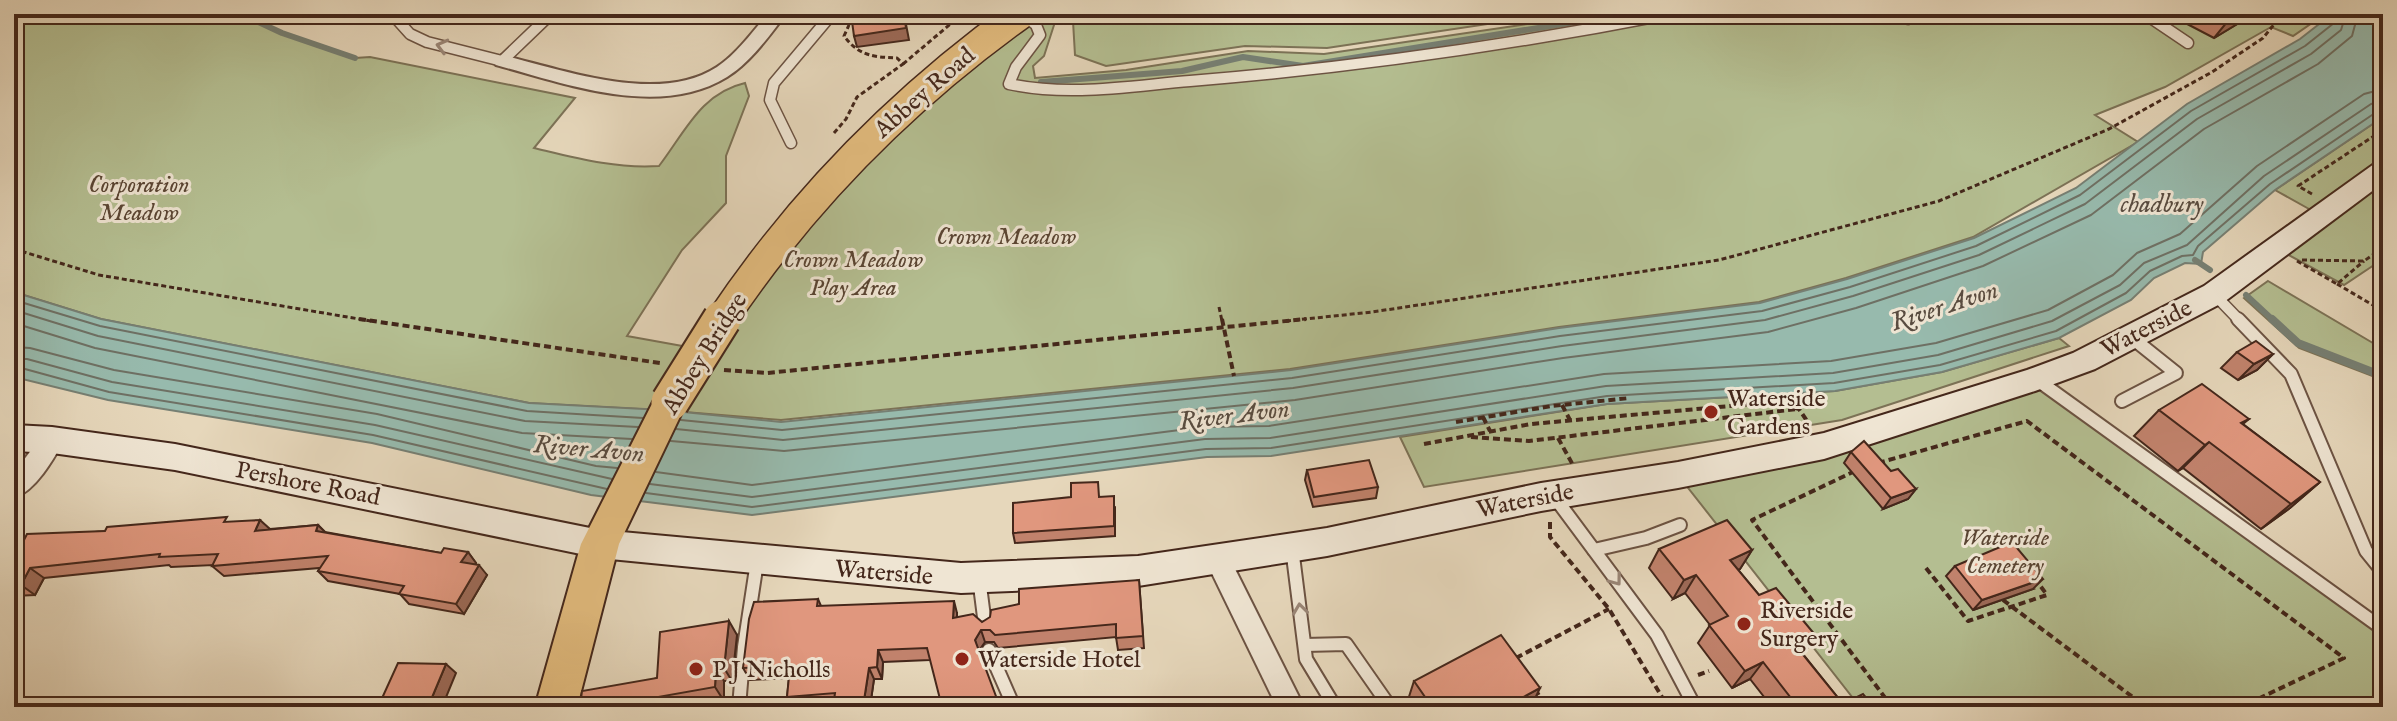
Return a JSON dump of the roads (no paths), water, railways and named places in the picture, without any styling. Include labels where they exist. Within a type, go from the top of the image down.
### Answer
[{"type":"main road","name":"Abbey Road","points":[[832,177],[912,97],[1021,14]]},
{"type":"main road","name":"Waterside","points":[[603,539],[757,561],[979,578],[1138,571],[1292,548],[1547,496],[1678,475],[1824,446],[2084,361],[2214,294],[2383,170]]},
{"type":"main road","name":"Abbey Bridge","points":[[556,707],[603,539],[695,359],[755,272],[832,177]]},
{"type":"main road","name":"Pershore Road","points":[[14,438],[52,440],[175,457],[603,539]]},
{"type":"street","points":[[502,61],[617,86],[674,90],[701,83],[723,71],[777,14]]},
{"type":"street","points":[[14,488],[27,476],[52,440]]},
{"type":"street","points":[[1218,561],[1291,707]]},
{"type":"lane","points":[[392,14],[410,34],[427,42],[502,61],[551,14]]},
{"type":"lane","points":[[791,143],[770,100],[774,83],[832,14]]},
{"type":"lane","points":[[1021,14],[1036,25],[1040,35],[1016,67],[1009,84],[1051,90],[1299,73],[1542,38],[1670,14]]},
{"type":"lane","points":[[1883,14],[1908,19],[1916,14]]},
{"type":"lane","points":[[2145,14],[2188,43]]},
{"type":"lane","points":[[2214,294],[2291,374],[2366,551],[2383,572]]},
{"type":"lane","points":[[2122,401],[2176,373],[2131,336]]},
{"type":"lane","points":[[2035,379],[2383,629]]},
{"type":"lane","points":[[1547,496],[1594,550],[1657,635],[1695,707]]},
{"type":"lane","points":[[1594,550],[1646,538],[1680,525]]},
{"type":"lane","points":[[1292,548],[1306,659],[1335,707]]},
{"type":"lane","points":[[739,707],[757,561]]},
{"type":"lane","points":[[979,578],[985,625]]},
{"type":"lane","points":[[1305,645],[1346,644],[1390,707]]},
{"type":"lane","points":[[989,650],[1014,707]]},
{"type":"water","name":"chadbury","points":[[2332,14],[2383,14],[2383,117],[2275,190],[2203,252],[2201,264],[2185,263],[2154,278],[2131,300],[2059,338],[1942,372],[1835,391],[1607,404],[1271,456],[1207,457],[752,515],[591,495],[372,443],[108,400],[14,377],[14,292],[101,319],[529,403],[664,410],[781,422],[1291,370],[1559,328],[1760,303],[1974,238],[2076,188],[2187,104],[2300,39]]},
{"type":"waterway","points":[[241,14],[282,33],[355,58]]},
{"type":"waterway","points":[[1041,82],[1182,71],[1243,57],[1303,66],[1624,14]]},
{"type":"waterway","points":[[2195,260],[2210,270]]},
{"type":"waterway","points":[[2246,295],[2274,321]]},
{"type":"waterway","points":[[2272,319],[2298,343],[2383,376]]},
{"type":"place","name":"Waterside Gardens","points":[[1711,412]]},
{"type":"place","name":"Riverside Surgery","points":[[1744,624]]},
{"type":"place","name":"Waterside Hotel","points":[[962,659]]},
{"type":"place","name":"P J Nicholls","points":[[696,669]]},
{"type":"park label","name":"Corporation Meadow","points":[[139,198]]},
{"type":"park label","name":"Crown Meadow","points":[[1006,236]]},
{"type":"park label","name":"Crown Meadow Play Area","points":[[853,273]]},
{"type":"park label","name":"Waterside Cemetery","points":[[2005,551]]},
{"type":"water label","name":"River Avon","points":[[1944,305]]},
{"type":"water label","name":"River Avon","points":[[1234,414]]},
{"type":"water label","name":"River Avon","points":[[589,448]]}]
